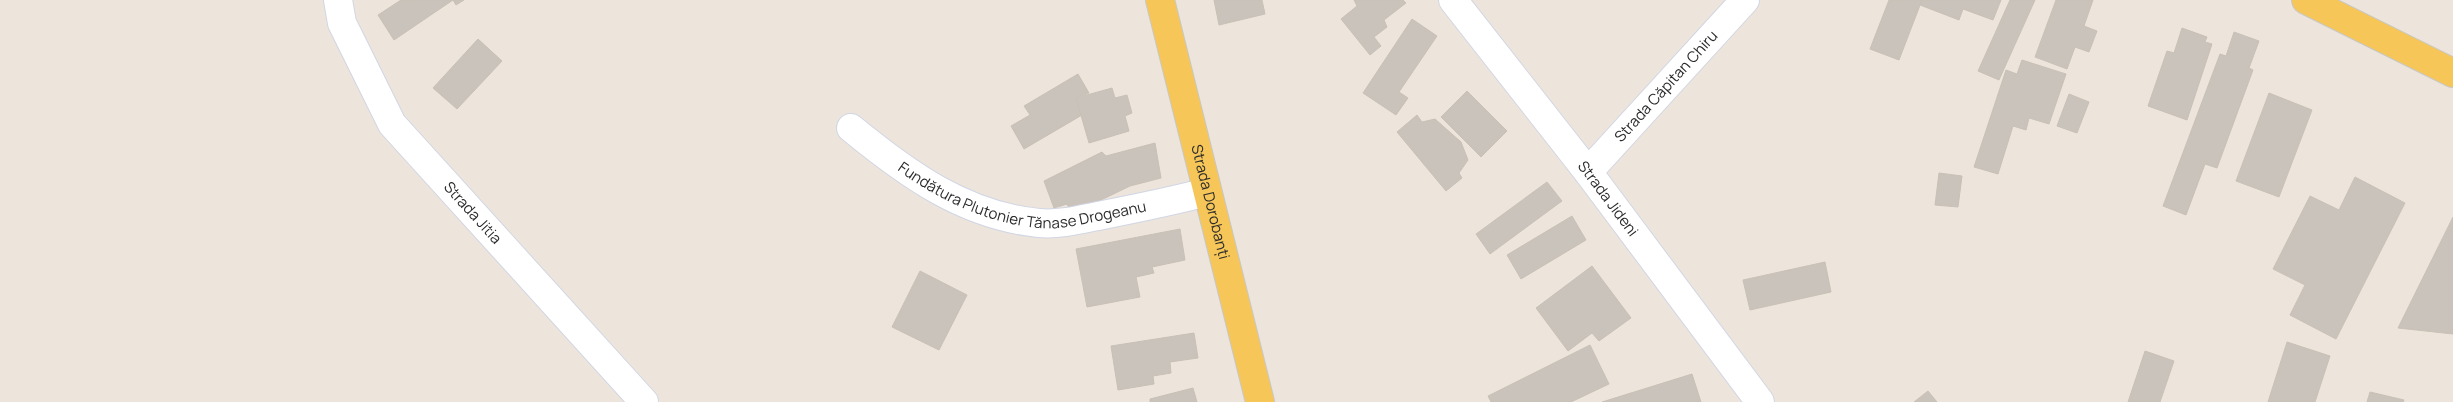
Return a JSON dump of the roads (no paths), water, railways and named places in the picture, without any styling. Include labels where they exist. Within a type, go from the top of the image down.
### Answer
[{"type":"main road","name":"Strada Dorobanți","points":[[1160,0],[1260,402]]},
{"type":"main road","points":[[2306,0],[2453,73]]},
{"type":"street","name":"Strada Jitia","points":[[338,0],[342,22],[392,124],[644,402]]},
{"type":"street","name":"Strada Jideni","points":[[1453,0],[1588,172],[1760,402]]},
{"type":"street","name":"Strada Căpitan Chiru","points":[[1588,172],[1744,0]]},
{"type":"street","name":"Fundătura Plutonier Tănase Drogeanu","points":[[851,128],[890,160],[938,191],[976,209],[1040,223],[1065,222],[1164,203],[1207,192]]}]
